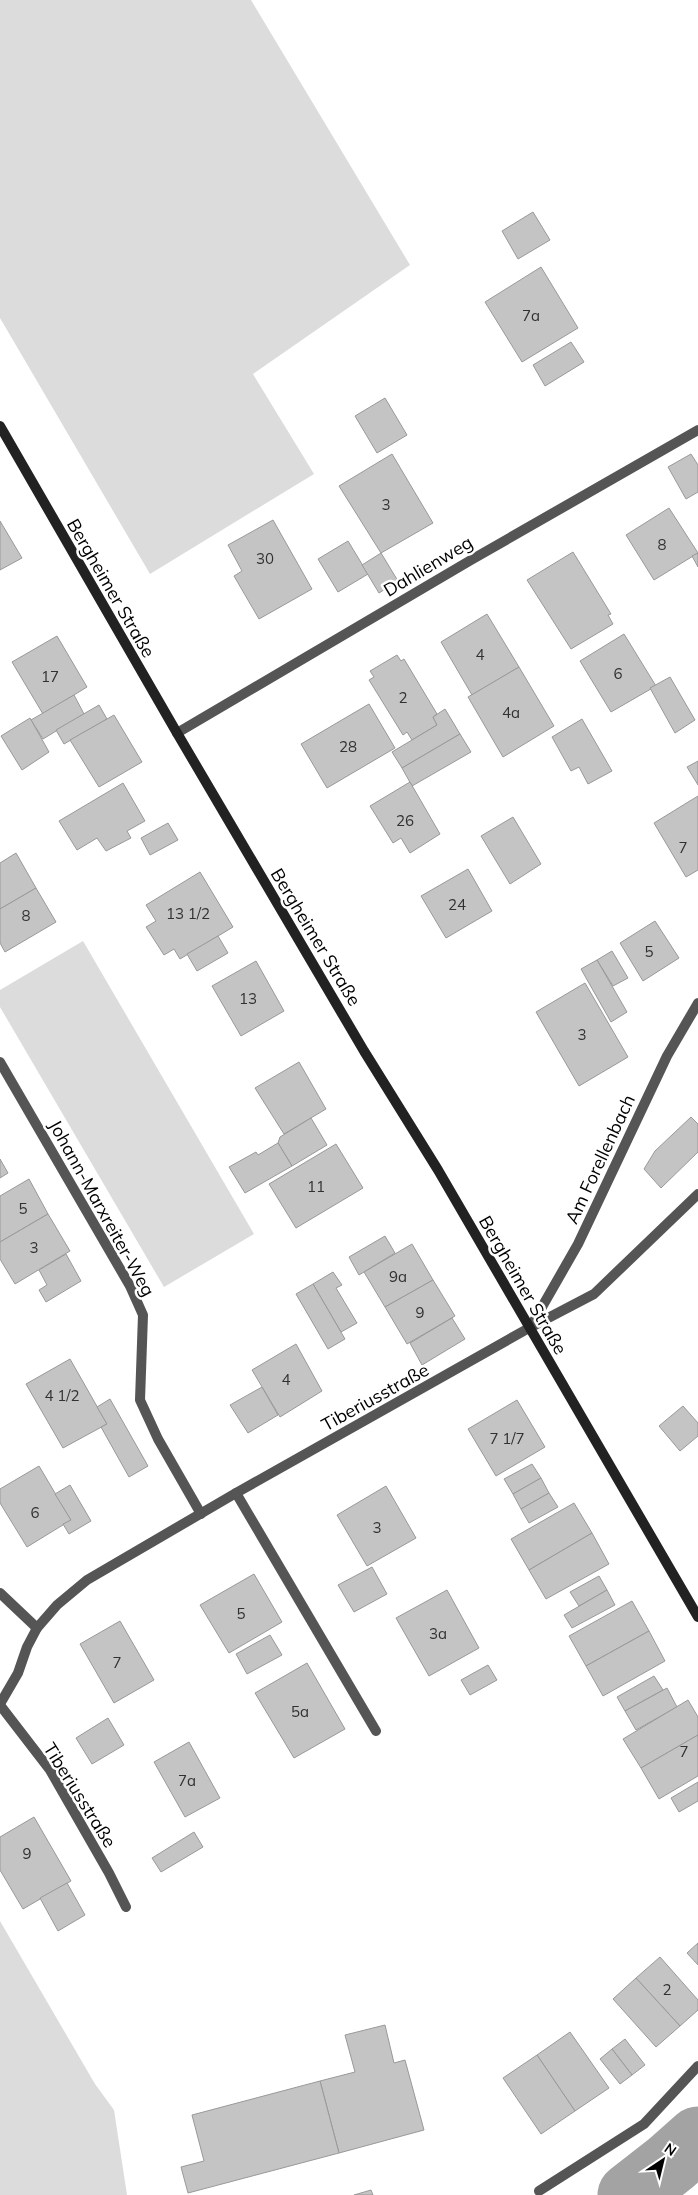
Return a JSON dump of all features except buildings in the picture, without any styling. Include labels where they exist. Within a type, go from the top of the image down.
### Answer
[{"type":"street","name":"Bergheimer Straße","points":[[0,426],[177,733],[364,1051],[438,1170],[698,1617]]},
{"type":"street","name":"Dahlienweg","points":[[177,733],[479,555],[698,430]]},
{"type":"street","name":"Am Forellenbach","points":[[529,1328],[578,1244],[667,1056],[698,1003]]},
{"type":"street","name":"Johann-Marxreiter-Weg","points":[[0,1062],[130,1286],[143,1315],[140,1400],[158,1439],[200,1514]]},
{"type":"street","name":"Tiberiusstraße","points":[[126,1908],[109,1873],[50,1770],[0,1704],[18,1673],[27,1647],[37,1628],[57,1605],[87,1580],[236,1493],[529,1328],[594,1294],[698,1194]]},
{"type":"street","points":[[236,1493],[376,1731]]},
{"type":"street","points":[[0,1593],[37,1628]]},
{"type":"street","points":[[539,2191],[644,2124],[698,2066]]},
{"type":"shaded area","points":[[0,0],[251,0],[410,265],[253,374],[314,474],[150,574],[0,318]]},
{"type":"shaded area","points":[[83,941],[254,1234],[164,1287],[0,1007],[0,990]]},
{"type":"shaded area","points":[[0,1921],[95,2084],[114,2110],[127,2195],[0,2195]]},
{"type":"waterway","points":[[630,2195],[698,2139]]}]
